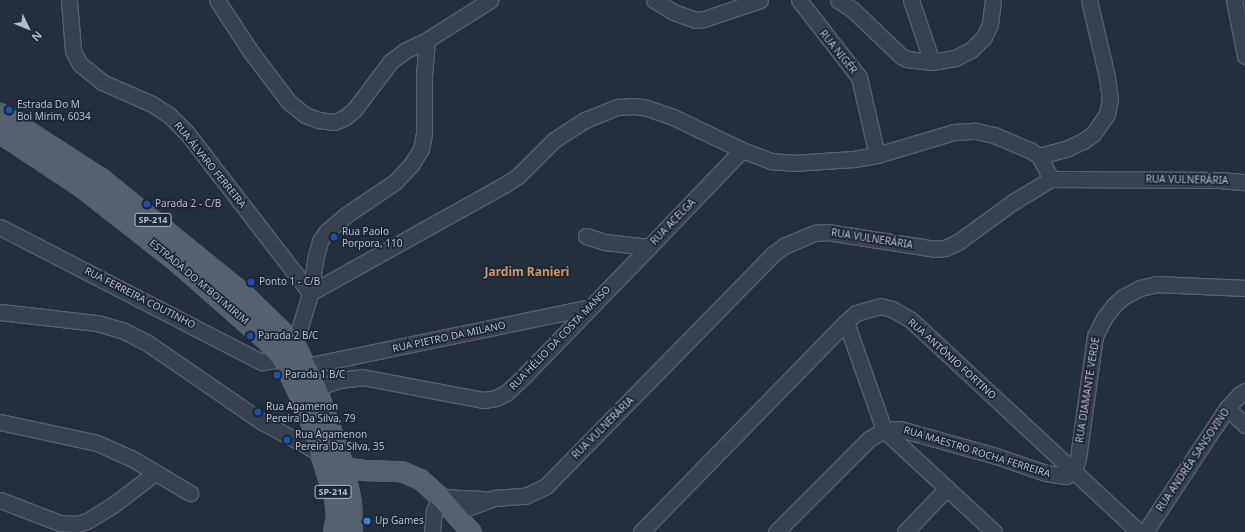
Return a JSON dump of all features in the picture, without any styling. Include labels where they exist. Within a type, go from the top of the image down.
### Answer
[{"type":"main road","name":"ESTRADA DO M'BOI MIRIM","points":[[0,113],[101,178],[244,294],[294,343],[316,388],[344,466],[351,502],[352,532]]},
{"type":"main road","name":"ESTRADA DO M'BOI MIRIM","points":[[0,133],[80,186],[177,262],[267,341],[282,359],[306,412],[334,497],[336,516],[332,532]]},
{"type":"main road","points":[[320,453],[344,466],[363,470],[401,472],[420,479],[440,496],[471,532]]},
{"type":"street","name":"RUA ÁLVARO FERREIRA","points":[[69,0],[73,51],[80,64],[102,82],[152,104],[169,115],[187,133],[310,293]]},
{"type":"street","points":[[217,0],[251,52],[289,102],[305,115],[318,120],[334,122],[344,118],[354,110],[391,61],[406,50],[423,46],[490,0]]},
{"type":"street","points":[[654,0],[673,12],[696,20],[704,19],[760,0]]},
{"type":"street","name":"RUA NIGÉR","points":[[799,0],[859,77],[877,155]]},
{"type":"street","points":[[838,0],[854,10],[901,56],[907,59],[932,62],[955,58],[975,46],[984,37],[990,24],[993,0]]},
{"type":"street","points":[[911,0],[932,62]]},
{"type":"street","points":[[1039,156],[1068,148],[1083,141],[1093,134],[1106,114],[1110,100],[1108,77],[1089,0]]},
{"type":"street","points":[[1234,0],[1242,32],[1245,56]]},
{"type":"street","points":[[282,359],[294,343],[310,293],[320,241],[327,231],[346,215],[395,182],[411,165],[421,149],[424,133],[423,46]]},
{"type":"street","points":[[310,293],[504,185],[518,176],[554,140],[585,120],[618,107],[635,106],[648,108],[667,114],[742,150],[771,161],[792,163],[854,159],[877,155],[954,132],[976,131],[1013,142],[1039,156],[1051,179]]},
{"type":"street","name":"RUA ACELGA","points":[[586,236],[605,242],[649,247],[742,150]]},
{"type":"street","name":"RUA VULNERÁRIA","points":[[440,496],[488,499],[525,496],[546,486],[773,254],[784,246],[815,233],[827,232],[935,249],[945,248],[958,242],[1013,202],[1051,179],[1173,179],[1245,182]]},
{"type":"street","name":"RUA FERREIRA COUTINHO","points":[[0,227],[262,362],[282,359]]},
{"type":"street","name":"RUA HÉLIO DA COSTA MANSO","points":[[316,388],[340,380],[362,377],[484,400],[496,398],[506,393],[525,375],[649,247]]},
{"type":"street","name":"RUA DIAMANTE VERDE","points":[[1073,471],[1078,458],[1095,336],[1104,318],[1114,305],[1123,297],[1140,288],[1157,284],[1245,288]]},
{"type":"street","name":"RUA ANTÔNIO FORTINO","points":[[641,532],[846,322],[856,313],[880,306],[892,309],[911,320],[1139,532]]},
{"type":"street","name":"RUA PIETRO DA MILANO","points":[[306,366],[591,307]]},
{"type":"street","points":[[0,312],[97,323],[122,330],[146,342],[264,423],[320,453]]},
{"type":"street","points":[[846,322],[884,430],[994,532]]},
{"type":"street","points":[[357,356],[362,377]]},
{"type":"street","name":"RUA ANDRÉA SANSOVINO","points":[[1145,532],[1227,408],[1245,391]]},
{"type":"street","points":[[1227,408],[1245,424]]},
{"type":"street","points":[[0,422],[97,443],[131,458],[190,493]]},
{"type":"street","name":"RUA MAESTRO ROCHA FERREIRA","points":[[884,430],[900,429],[934,437],[1046,473],[1064,476],[1073,471]]},
{"type":"street","points":[[776,532],[869,439],[884,430]]},
{"type":"street","points":[[0,500],[60,523],[77,524],[87,521],[113,505],[155,473]]},
{"type":"street","points":[[905,532],[947,488]]},
{"type":"street","points":[[432,532],[434,511],[440,496]]},
{"type":"street","name":"RUA VULNERÁRIA","points":[[454,513],[488,499]]},
{"type":"green space","points":[[354,356],[358,374],[320,383],[314,368]]},
{"type":"place","name":"Estrada Do M Boi Mirim, 6034","points":[[9,110]]},
{"type":"place","name":"Parada 2 - C/B","points":[[147,204]]},
{"type":"place","name":"Rua Paolo Porpora, 110","points":[[334,237]]},
{"type":"place","name":"Ponto 1 - C/B","points":[[251,282]]},
{"type":"place","name":"Parada 2 B/C","points":[[250,336]]},
{"type":"place","name":"Parada 1 B/C","points":[[277,375]]},
{"type":"place","name":"Rua Agamenon Pereira Da Silva, 79","points":[[258,412]]},
{"type":"place","name":"Rua Agamenon Pereira Da Silva, 35","points":[[287,440]]},
{"type":"place","name":"Up Games","points":[[367,521]]},
{"type":"district","name":"Jardim Ranieri","points":[[527,272]]}]
